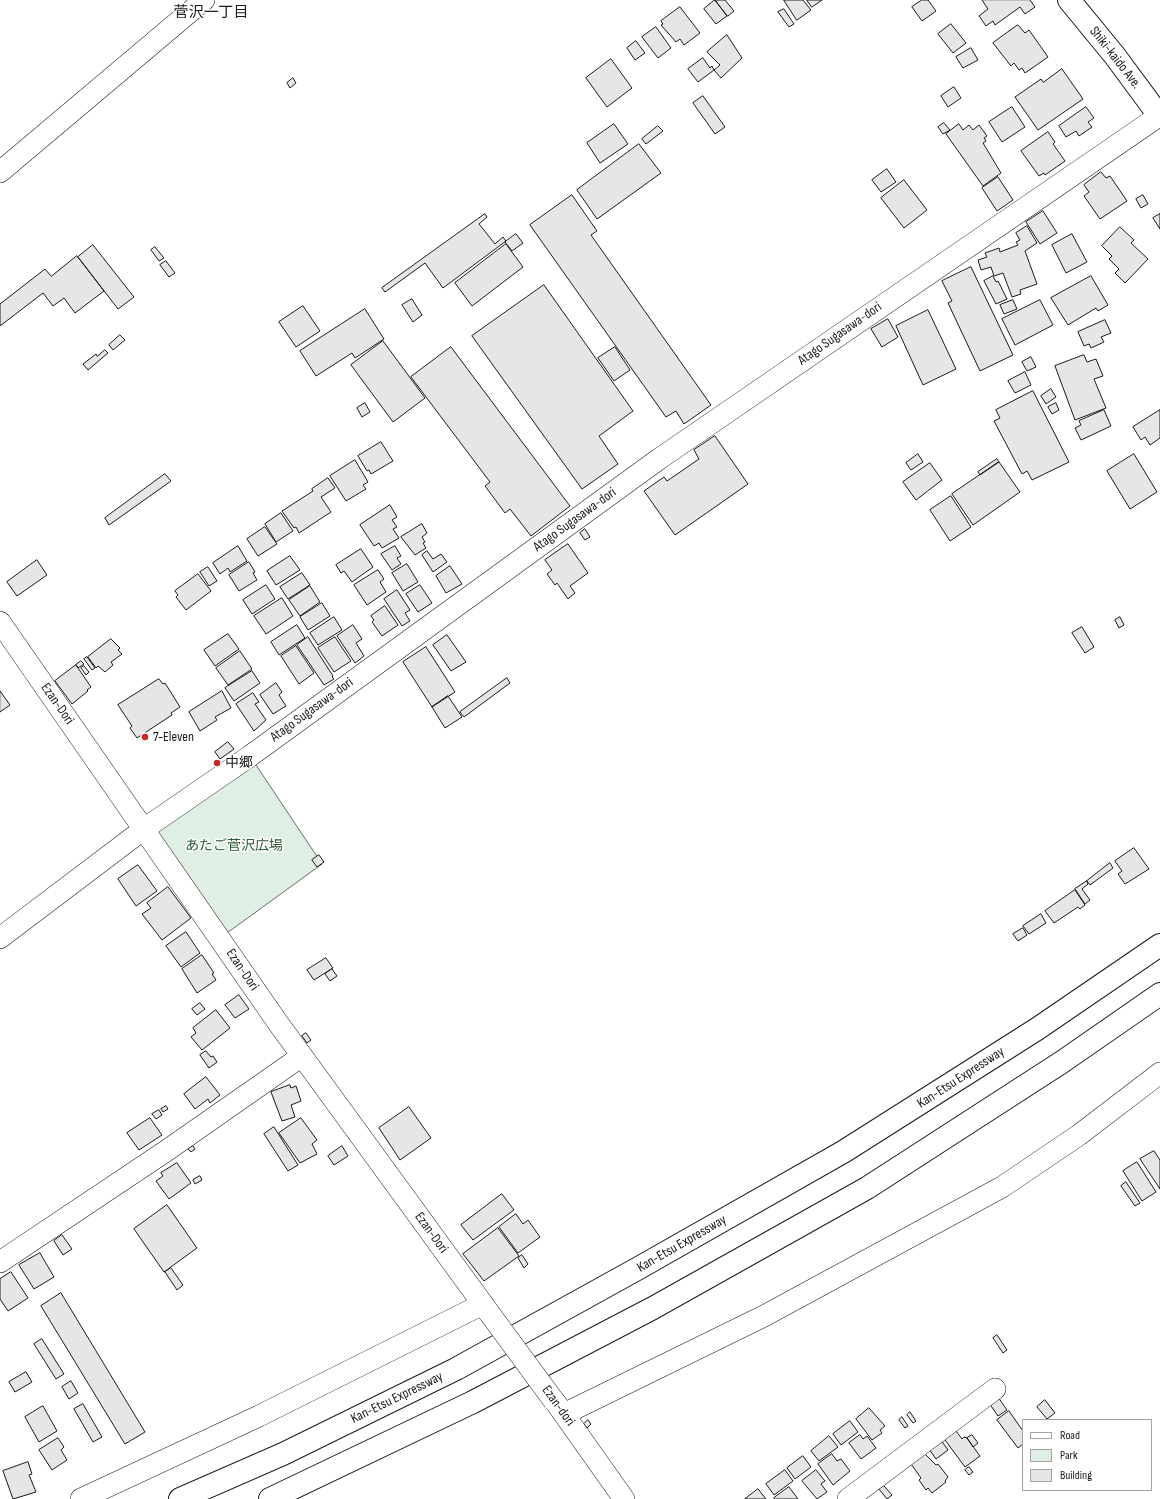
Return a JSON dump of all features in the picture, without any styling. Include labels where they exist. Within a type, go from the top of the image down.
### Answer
[{"type":"main road","name":"Shiki-kaido Ave.","points":[[1068,0],[1115,56],[1160,116]]},
{"type":"main road","name":"Kan-Etsu Expressway","points":[[180,1499],[283,1454],[456,1369],[638,1269],[843,1152],[1037,1029],[1160,945]]},
{"type":"main road","points":[[270,1499],[473,1402],[653,1308],[867,1188],[1062,1062],[1160,994]]},
{"type":"street","points":[[0,172],[204,0]]},
{"type":"street","name":"Atago Sugasawa-dori","points":[[0,938],[144,829],[250,756],[659,459],[1160,116]]},
{"type":"street","name":"Ezan-Dori","points":[[0,622],[302,1056],[487,1309]]},
{"type":"street","points":[[0,1262],[302,1056]]},
{"type":"street","points":[[559,1408],[764,1316],[1002,1187],[1079,1135],[1160,1073]]},
{"type":"street","points":[[81,1499],[487,1309]]},
{"type":"street","name":"Ezan-dori","points":[[487,1309],[624,1499]]},
{"type":"street","points":[[848,1499],[995,1389]]},
{"type":"green space","name":"あたご菅沢広場","points":[[250,756],[322,864],[220,938],[144,829]]},
{"type":"building","points":[[715,0],[725,0],[734,11],[728,16]]},
{"type":"building","points":[[715,0],[727,16],[716,24],[704,9]]},
{"type":"building","points":[[784,0],[803,0],[811,10],[797,20]]},
{"type":"building","points":[[807,0],[822,0],[812,7]]},
{"type":"building","points":[[922,0],[928,0],[936,11],[922,21],[912,7]]},
{"type":"building","points":[[982,0],[1030,0],[1035,7],[1025,14],[1020,7],[995,25],[993,21],[986,26],[979,16],[988,9]]},
{"type":"building","points":[[680,7],[700,33],[684,45],[680,39],[676,42],[661,25],[663,24],[661,21]]},
{"type":"building","points":[[784,9],[794,24],[789,27],[778,12]]},
{"type":"building","points":[[951,24],[966,43],[953,53],[938,34]]},
{"type":"building","points":[[1018,25],[1025,33],[1029,30],[1048,57],[1025,73],[1022,68],[1019,70],[1014,63],[1011,66],[993,43]]},
{"type":"building","points":[[656,27],[671,48],[658,58],[642,37]]},
{"type":"building","points":[[727,35],[742,58],[721,78],[714,70],[720,65],[707,52]]},
{"type":"building","points":[[636,41],[645,53],[635,60],[627,48]]},
{"type":"building","points":[[971,48],[978,60],[963,68],[956,57]]},
{"type":"building","points":[[703,58],[710,68],[712,66],[714,70],[698,82],[688,69]]},
{"type":"building","points":[[611,59],[632,88],[607,107],[586,78]]},
{"type":"building","points":[[1062,69],[1083,99],[1038,130],[1015,97],[1041,79],[1043,82]]},
{"type":"building","points":[[293,78],[296,83],[290,88],[287,83]]},
{"type":"building","points":[[954,87],[961,98],[948,107],[941,96]]},
{"type":"building","points":[[703,96],[725,127],[715,134],[693,103]]},
{"type":"building","points":[[1012,107],[1025,127],[1002,142],[989,122]]},
{"type":"building","points":[[1086,107],[1094,118],[1088,122],[1092,127],[1079,136],[1076,131],[1066,137],[1059,126]]},
{"type":"building","points":[[944,123],[950,130],[943,134],[938,127]]},
{"type":"building","points":[[614,124],[628,144],[600,163],[587,143]]},
{"type":"building","points":[[959,124],[963,130],[969,125],[973,130],[979,125],[987,136],[984,138],[986,141],[983,143],[1001,173],[983,186],[946,134]]},
{"type":"building","points":[[658,126],[663,131],[646,144],[642,139]]},
{"type":"building","points":[[1048,132],[1055,142],[1053,144],[1065,161],[1045,175],[1044,173],[1039,176],[1021,151]]},
{"type":"building","points":[[639,144],[661,173],[597,219],[577,190]]},
{"type":"building","points":[[887,169],[896,182],[881,192],[872,180]]},
{"type":"building","points":[[1101,172],[1106,178],[1110,176],[1127,201],[1100,219],[1084,196],[1089,192],[1084,185]]},
{"type":"building","points":[[998,177],[1013,200],[997,211],[982,188]]},
{"type":"building","points":[[904,180],[927,210],[904,228],[881,198]]},
{"type":"building","points":[[572,195],[597,231],[591,235],[711,405],[684,424],[676,411],[666,417],[530,225]]},
{"type":"building","points":[[1143,195],[1148,204],[1141,208],[1136,199]]},
{"type":"building","points":[[1043,211],[1057,233],[1040,244],[1026,222]]},
{"type":"building","points":[[485,214],[487,217],[479,224],[495,244],[503,237],[506,241],[443,288],[425,263],[385,292],[382,288]]},
{"type":"building","points":[[1160,214],[1160,229],[1153,218]]},
{"type":"building","points":[[1027,226],[1037,243],[1025,251],[1037,284],[1020,290],[1021,294],[1012,297],[1003,273],[994,276],[991,267],[981,270],[978,260],[987,257],[985,253],[999,248],[1000,252],[1018,245],[1016,242],[1020,240],[1016,233]]},
{"type":"building","points":[[1120,227],[1134,240],[1131,243],[1148,259],[1125,283],[1115,273],[1119,269],[1109,259],[1112,256],[1102,246]]},
{"type":"building","points":[[516,234],[523,243],[512,251],[505,242]]},
{"type":"building","points":[[1072,234],[1087,262],[1066,273],[1052,245]]},
{"type":"building","points":[[506,244],[523,267],[472,306],[455,283]]},
{"type":"building","points":[[93,245],[134,297],[118,309],[78,257]]},
{"type":"building","points":[[155,247],[164,258],[159,261],[151,250]]},
{"type":"building","points":[[77,256],[104,291],[75,313],[64,298],[53,306],[43,293],[0,326],[0,304],[45,269],[51,276]]},
{"type":"building","points":[[166,261],[175,273],[169,277],[160,265]]},
{"type":"building","points":[[971,267],[1013,355],[980,371],[948,303],[952,301],[942,281]]},
{"type":"building","points":[[993,276],[996,282],[998,281],[1007,299],[996,304],[984,281]]},
{"type":"building","points":[[1091,276],[1108,305],[1098,311],[1096,308],[1068,325],[1051,298]]},
{"type":"building","points":[[544,285],[633,411],[599,436],[618,464],[582,489],[472,336]]},
{"type":"building","points":[[412,299],[422,315],[413,322],[402,305]]},
{"type":"building","points":[[1013,300],[1017,309],[1004,314],[1000,305]]},
{"type":"building","points":[[1040,300],[1053,325],[1015,345],[1002,319]]},
{"type":"building","points":[[303,306],[320,331],[296,347],[279,322]]},
{"type":"building","points":[[365,309],[384,339],[355,358],[352,353],[316,376],[300,351]]},
{"type":"building","points":[[928,310],[956,369],[923,385],[896,326]]},
{"type":"building","points":[[888,319],[898,337],[882,347],[871,329]]},
{"type":"building","points":[[1105,320],[1111,333],[1101,337],[1104,342],[1091,348],[1089,344],[1084,346],[1078,332]]},
{"type":"building","points":[[120,335],[125,340],[113,350],[109,345]]},
{"type":"building","points":[[383,341],[425,398],[393,422],[351,365]]},
{"type":"building","points":[[451,347],[570,506],[531,536],[510,509],[505,513],[485,486],[490,482],[411,377]]},
{"type":"building","points":[[615,347],[630,370],[614,381],[598,358]]},
{"type":"building","points":[[105,350],[108,353],[88,370],[83,364],[96,354],[97,356]]},
{"type":"building","points":[[1084,355],[1087,362],[1096,359],[1103,376],[1094,379],[1106,408],[1075,420],[1055,366]]},
{"type":"building","points":[[1031,357],[1036,367],[1027,371],[1022,362]]},
{"type":"building","points":[[1025,372],[1031,385],[1015,393],[1008,381]]},
{"type":"building","points":[[1051,389],[1056,397],[1046,404],[1041,396]]},
{"type":"building","points":[[1033,391],[1069,462],[1032,480],[1027,471],[1022,474],[994,421],[1000,418],[996,410]]},
{"type":"building","points":[[365,403],[370,412],[362,417],[357,408]]},
{"type":"building","points":[[1056,403],[1059,410],[1052,414],[1048,407]]},
{"type":"building","points":[[1104,410],[1111,426],[1081,440],[1075,428],[1081,425],[1079,421]]},
{"type":"building","points":[[1160,410],[1160,438],[1150,445],[1145,437],[1141,440],[1133,427]]},
{"type":"building","points":[[715,436],[748,484],[675,535],[644,491],[664,477],[667,481],[699,459],[694,450]]},
{"type":"building","points":[[381,442],[393,461],[371,474],[369,470],[367,471],[358,456]]},
{"type":"building","points":[[918,454],[923,462],[911,470],[906,463]]},
{"type":"building","points":[[1134,454],[1157,492],[1130,509],[1107,471]]},
{"type":"building","points":[[997,459],[999,462],[980,475],[978,472]]},
{"type":"building","points":[[355,460],[368,482],[363,485],[366,489],[346,501],[330,476]]},
{"type":"building","points":[[999,462],[1020,492],[973,525],[952,494]]},
{"type":"building","points":[[930,463],[942,480],[916,500],[903,482]]},
{"type":"building","points":[[165,474],[171,481],[109,525],[105,518]]},
{"type":"building","points":[[328,478],[335,488],[321,497],[331,512],[299,533],[296,527],[294,528],[282,511],[313,491],[312,489]]},
{"type":"building","points":[[951,496],[971,527],[950,541],[930,510]]},
{"type":"building","points":[[390,505],[397,517],[392,520],[397,527],[393,529],[399,538],[382,548],[379,543],[374,546],[360,525]]},
{"type":"building","points":[[281,513],[293,531],[276,542],[265,524]]},
{"type":"building","points":[[422,524],[427,533],[422,537],[426,548],[415,555],[401,537]]},
{"type":"building","points":[[265,527],[277,544],[258,556],[247,539]]},
{"type":"building","points":[[585,529],[590,537],[585,540],[580,533]]},
{"type":"building","points":[[568,544],[588,573],[570,586],[575,593],[568,599],[557,583],[555,585],[547,574],[552,570],[545,560]]},
{"type":"building","points":[[238,546],[247,561],[230,572],[228,568],[220,574],[213,563]]},
{"type":"building","points":[[395,546],[401,556],[397,558],[401,564],[392,570],[381,554]]},
{"type":"building","points":[[361,549],[373,567],[352,582],[344,571],[341,573],[336,565]]},
{"type":"building","points":[[427,551],[433,559],[441,554],[447,562],[433,572],[422,555]]},
{"type":"building","points":[[290,556],[300,570],[276,585],[267,571]]},
{"type":"building","points":[[37,560],[47,575],[17,596],[7,582]]},
{"type":"building","points":[[249,562],[255,572],[253,573],[257,580],[239,591],[229,575]]},
{"type":"building","points":[[407,564],[418,582],[403,591],[392,573]]},
{"type":"building","points":[[450,566],[462,584],[446,593],[436,576]]},
{"type":"building","points":[[208,567],[217,581],[209,586],[200,572]]},
{"type":"building","points":[[378,570],[384,579],[380,582],[386,592],[367,605],[354,585]]},
{"type":"building","points":[[302,573],[310,585],[288,599],[280,587]]},
{"type":"building","points":[[198,574],[211,591],[186,610],[176,597],[178,595],[175,591]]},
{"type":"building","points":[[266,585],[275,599],[252,614],[243,600]]},
{"type":"building","points":[[420,585],[432,603],[418,612],[406,594]]},
{"type":"building","points":[[310,586],[320,602],[300,616],[289,600]]},
{"type":"building","points":[[397,590],[410,610],[405,613],[410,621],[402,626],[384,599]]},
{"type":"building","points":[[282,598],[293,616],[266,634],[254,616]]},
{"type":"building","points":[[322,603],[330,616],[308,630],[300,617]]},
{"type":"building","points":[[385,606],[398,625],[382,636],[372,622],[374,620],[371,616]]},
{"type":"building","points":[[334,617],[342,630],[318,645],[310,633]]},
{"type":"building","points":[[1120,617],[1124,625],[1119,628],[1115,620]]},
{"type":"building","points":[[297,625],[305,638],[279,655],[271,642]]},
{"type":"building","points":[[353,625],[362,639],[356,643],[364,656],[355,663],[337,636]]},
{"type":"building","points":[[1082,627],[1094,647],[1085,653],[1072,633]]},
{"type":"building","points":[[228,634],[239,649],[215,666],[204,650]]},
{"type":"building","points":[[447,635],[466,662],[451,671],[433,645]]},
{"type":"building","points":[[308,637],[334,679],[324,685],[297,645]]},
{"type":"building","points":[[335,637],[351,661],[334,672],[318,648]]},
{"type":"building","points":[[111,639],[120,648],[118,650],[122,654],[111,662],[113,665],[105,672],[98,666],[96,668],[88,657]]},
{"type":"building","points":[[296,646],[314,673],[299,684],[281,656]]},
{"type":"building","points":[[426,647],[455,692],[432,707],[403,662]]},
{"type":"building","points":[[240,651],[252,669],[228,685],[216,668]]},
{"type":"building","points":[[87,657],[95,668],[92,670],[84,659]]},
{"type":"building","points":[[81,661],[84,664],[78,668],[76,665]]},
{"type":"building","points":[[76,665],[91,687],[72,704],[55,681]]},
{"type":"building","points":[[84,666],[89,672],[86,675],[81,668]]},
{"type":"building","points":[[252,671],[260,683],[234,701],[225,688]]},
{"type":"building","points":[[507,678],[510,683],[464,717],[460,712]]},
{"type":"building","points":[[159,679],[163,684],[165,683],[180,707],[171,713],[172,715],[137,738],[130,728],[132,726],[118,705]]},
{"type":"building","points":[[276,683],[282,692],[279,695],[286,706],[273,714],[260,695]]},
{"type":"building","points":[[0,691],[10,705],[0,712]]},
{"type":"building","points":[[222,691],[231,708],[215,717],[217,720],[200,731],[189,712]]},
{"type":"building","points":[[253,693],[259,702],[255,704],[266,720],[254,731],[236,704]]},
{"type":"building","points":[[448,696],[462,717],[445,728],[432,707]]},
{"type":"building","points":[[228,742],[234,749],[220,759],[215,752]]},
{"type":"building","points":[[1134,848],[1149,869],[1125,884],[1118,874],[1122,871],[1115,861]]},
{"type":"building","points":[[319,855],[324,862],[317,867],[312,860]]},
{"type":"building","points":[[1110,863],[1113,868],[1090,885],[1087,881]]},
{"type":"building","points":[[138,865],[157,891],[136,906],[118,879]]},
{"type":"building","points":[[1087,881],[1088,884],[1082,889],[1090,900],[1085,904],[1075,889]]},
{"type":"building","points":[[168,887],[191,918],[162,940],[142,914],[151,908],[147,903]]},
{"type":"building","points":[[1075,890],[1085,905],[1080,909],[1078,907],[1054,923],[1045,911]]},
{"type":"building","points":[[1041,914],[1046,923],[1029,934],[1023,926]]},
{"type":"building","points":[[1023,928],[1027,935],[1018,941],[1013,934]]},
{"type":"building","points":[[186,932],[200,953],[181,967],[166,946]]},
{"type":"building","points":[[202,955],[214,973],[212,974],[216,980],[197,993],[182,969]]},
{"type":"building","points":[[326,958],[333,968],[314,980],[307,970]]},
{"type":"building","points":[[332,969],[337,976],[330,981],[325,974]]},
{"type":"building","points":[[239,995],[249,1009],[235,1018],[225,1005]]},
{"type":"building","points":[[200,1003],[205,1009],[197,1015],[192,1009]]},
{"type":"building","points":[[216,1010],[230,1028],[202,1050],[191,1037],[196,1033],[193,1028]]},
{"type":"building","points":[[306,1033],[311,1040],[307,1043],[302,1036]]},
{"type":"building","points":[[206,1051],[211,1057],[213,1056],[217,1062],[209,1068],[200,1055]]},
{"type":"building","points":[[206,1077],[220,1095],[210,1103],[208,1099],[195,1109],[184,1094]]},
{"type":"building","points":[[290,1085],[291,1088],[296,1086],[301,1101],[291,1105],[295,1117],[282,1121],[271,1092]]},
{"type":"building","points":[[166,1106],[168,1109],[163,1112],[161,1109]]},
{"type":"building","points":[[409,1107],[431,1138],[400,1160],[379,1128]]},
{"type":"building","points":[[159,1110],[162,1115],[156,1119],[152,1114]]},
{"type":"building","points":[[150,1118],[162,1135],[139,1150],[127,1133]]},
{"type":"building","points":[[301,1118],[317,1140],[312,1144],[317,1154],[300,1163],[279,1133]]},
{"type":"building","points":[[274,1127],[298,1165],[288,1171],[264,1134]]},
{"type":"building","points":[[193,1146],[195,1149],[191,1152],[188,1149]]},
{"type":"building","points":[[342,1146],[348,1156],[334,1165],[328,1156]]},
{"type":"building","points":[[1154,1151],[1160,1160],[1160,1189],[1140,1159]]},
{"type":"building","points":[[1137,1162],[1156,1192],[1142,1201],[1123,1171]]},
{"type":"building","points":[[177,1163],[191,1183],[169,1199],[156,1181],[163,1176],[161,1173]]},
{"type":"building","points":[[200,1176],[202,1180],[195,1184],[193,1180]]},
{"type":"building","points":[[1126,1182],[1140,1203],[1135,1206],[1121,1186]]},
{"type":"building","points":[[502,1194],[514,1210],[473,1240],[461,1225]]},
{"type":"building","points":[[167,1205],[197,1248],[164,1272],[134,1229]]},
{"type":"building","points":[[516,1214],[523,1224],[528,1220],[540,1237],[518,1253],[499,1227]]},
{"type":"building","points":[[498,1228],[519,1256],[484,1281],[463,1254]]},
{"type":"building","points":[[62,1235],[72,1249],[63,1255],[54,1241]]},
{"type":"building","points":[[40,1253],[54,1277],[34,1289],[19,1265]]},
{"type":"building","points":[[522,1255],[528,1264],[524,1268],[518,1258]]},
{"type":"building","points":[[171,1268],[183,1285],[177,1290],[165,1272]]},
{"type":"building","points":[[11,1272],[28,1298],[8,1311],[0,1299],[0,1279]]},
{"type":"building","points":[[61,1293],[145,1432],[125,1444],[41,1306]]},
{"type":"building","points":[[997,1335],[1007,1350],[1003,1353],[993,1338]]},
{"type":"building","points":[[42,1339],[64,1374],[56,1379],[34,1344]]},
{"type":"building","points":[[26,1372],[32,1382],[15,1392],[9,1382]]},
{"type":"building","points":[[71,1381],[78,1393],[69,1399],[62,1387]]},
{"type":"building","points":[[998,1397],[1007,1410],[998,1416],[989,1403]]},
{"type":"building","points":[[1045,1400],[1055,1413],[1047,1419],[1037,1407]]},
{"type":"building","points":[[83,1404],[102,1437],[93,1442],[74,1409]]},
{"type":"building","points":[[43,1406],[57,1431],[39,1442],[25,1417]]},
{"type":"building","points":[[869,1408],[885,1426],[880,1430],[882,1433],[872,1440],[856,1419]]},
{"type":"building","points":[[1009,1411],[1022,1430],[1022,1445],[1018,1448],[997,1420]]},
{"type":"building","points":[[910,1412],[916,1421],[913,1423],[907,1415]]},
{"type":"building","points":[[902,1417],[908,1426],[905,1428],[899,1420]]},
{"type":"building","points":[[588,1420],[591,1424],[587,1428],[584,1424]]},
{"type":"building","points":[[850,1421],[858,1432],[841,1445],[833,1434]]},
{"type":"building","points":[[956,1431],[962,1439],[964,1437],[967,1438],[980,1456],[965,1467],[945,1440]]},
{"type":"building","points":[[860,1435],[863,1439],[867,1436],[876,1448],[861,1459],[849,1443]]},
{"type":"building","points":[[972,1435],[978,1443],[973,1447],[967,1438]]},
{"type":"building","points":[[829,1436],[838,1447],[819,1461],[811,1451]]},
{"type":"building","points":[[58,1438],[64,1447],[61,1450],[67,1460],[52,1470],[39,1450]]},
{"type":"building","points":[[941,1440],[948,1450],[936,1459],[929,1449]]},
{"type":"building","points":[[832,1454],[837,1461],[841,1459],[850,1471],[833,1485],[818,1464]]},
{"type":"building","points":[[925,1454],[936,1465],[938,1464],[948,1477],[945,1481],[946,1482],[932,1493],[928,1488],[926,1490],[919,1480],[921,1478],[911,1464]]},
{"type":"building","points":[[803,1456],[811,1467],[795,1479],[787,1468]]},
{"type":"building","points":[[28,1462],[32,1474],[29,1475],[36,1492],[13,1499],[3,1471]]},
{"type":"building","points":[[969,1467],[973,1472],[969,1475],[965,1470]]},
{"type":"building","points":[[785,1470],[793,1481],[774,1495],[766,1484]]},
{"type":"building","points":[[816,1470],[825,1481],[821,1484],[827,1492],[817,1499],[802,1481]]},
{"type":"building","points":[[884,1486],[892,1495],[887,1499],[879,1489]]},
{"type":"building","points":[[789,1487],[798,1499],[774,1498]]},
{"type":"building","points":[[758,1489],[766,1499],[745,1499]]},
{"type":"place","name":"7-Eleven","points":[[145,737]]},
{"type":"place","name":"中郷","points":[[217,763]]},
{"type":"district","name":"菅沢一丁目","points":[[211,13]]}]
